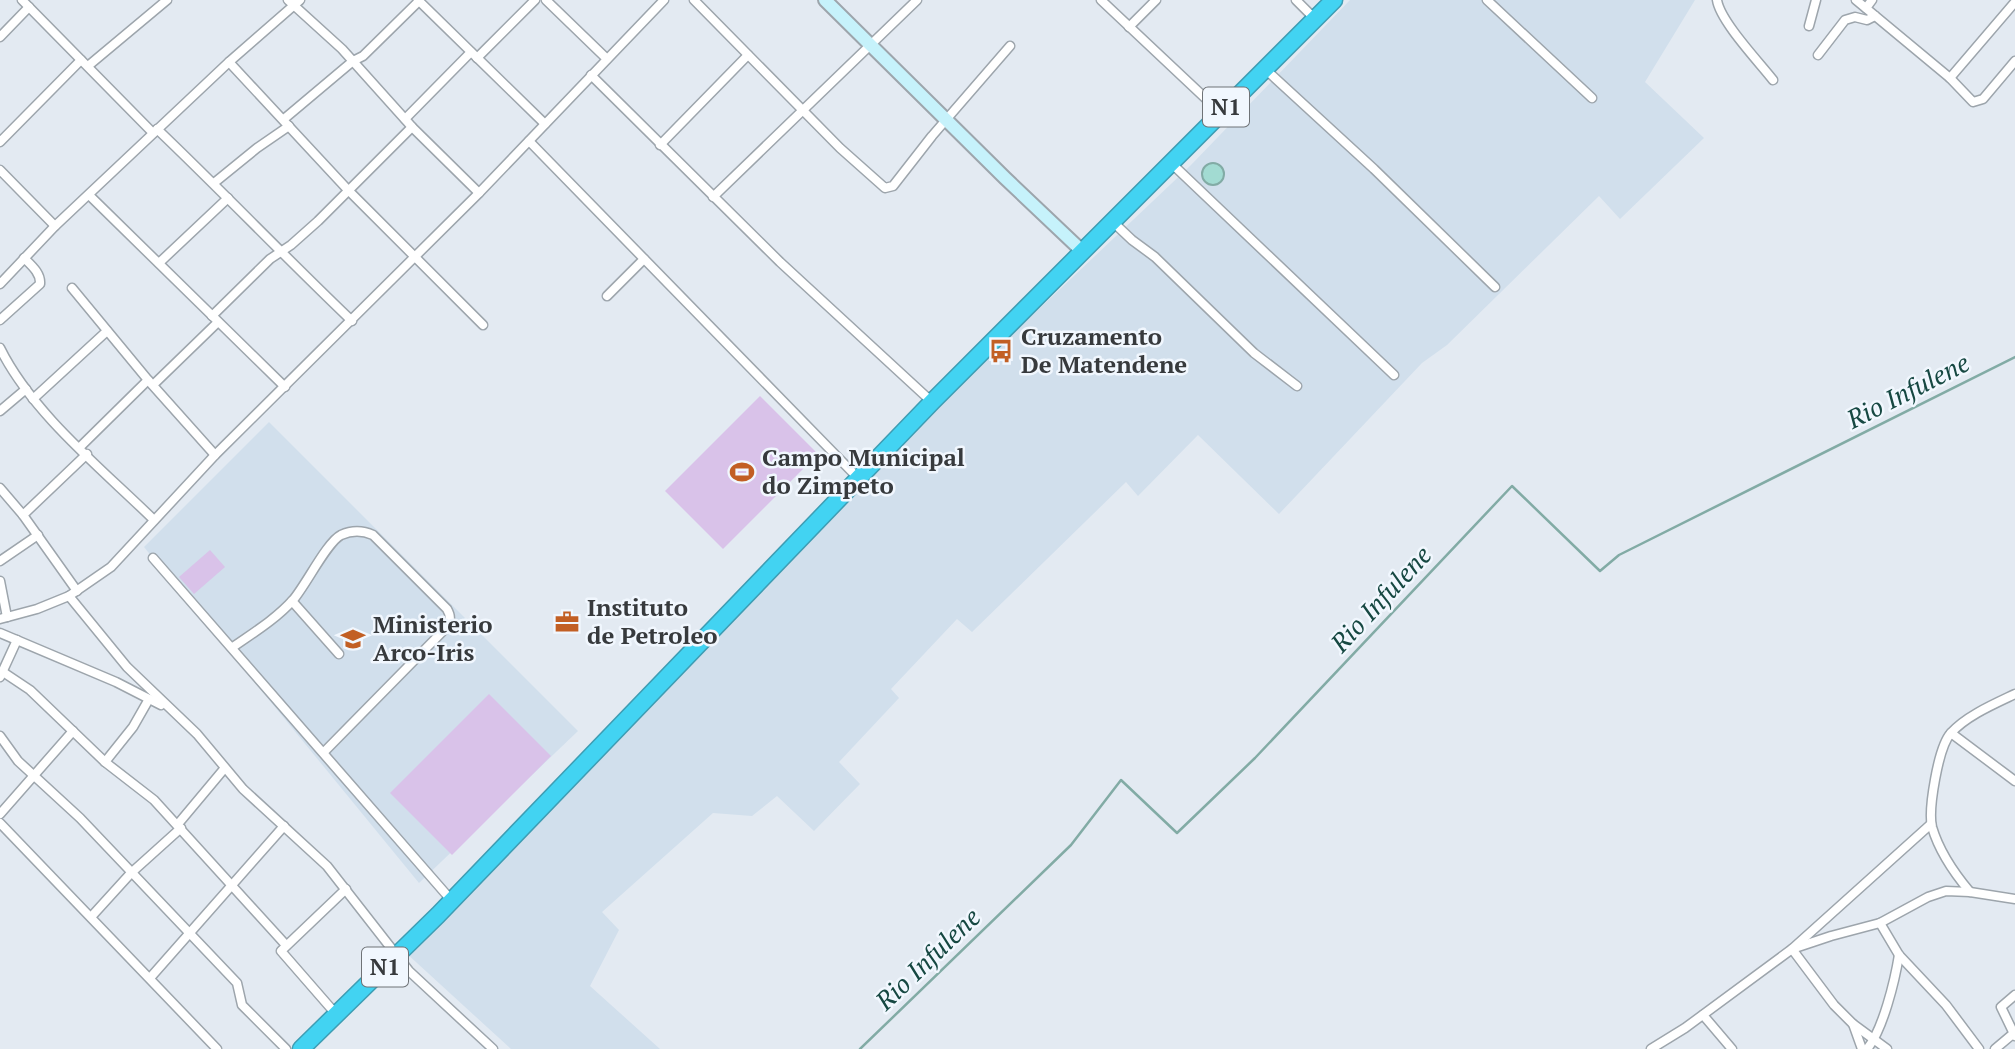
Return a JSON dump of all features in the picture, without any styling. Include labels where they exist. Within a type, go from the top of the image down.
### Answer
[{"type":"highway","name":"N1","points":[[301,1049],[452,901],[932,402],[1334,0]]},
{"type":"street","points":[[214,183],[257,148],[352,61],[363,56],[418,0],[545,124]]},
{"type":"street","points":[[405,119],[534,0]]},
{"type":"street","points":[[546,0],[607,58]]},
{"type":"street","points":[[0,581],[4,618],[45,607],[73,593],[111,567],[215,455],[415,258],[664,0]]},
{"type":"street","points":[[694,0],[841,148],[885,188],[893,186],[1010,46]]},
{"type":"street","points":[[825,0],[1082,251]]},
{"type":"street","points":[[713,197],[917,0]]},
{"type":"street","points":[[1101,0],[1220,112]]},
{"type":"street","points":[[1129,27],[1156,0]]},
{"type":"street","points":[[1296,0],[1315,19]]},
{"type":"street","points":[[1488,0],[1592,98]]},
{"type":"street","points":[[1717,0],[1726,20],[1773,80]]},
{"type":"street","points":[[1809,26],[1816,0]]},
{"type":"street","points":[[1856,0],[1950,78],[1970,101],[1979,102],[2015,61]]},
{"type":"street","points":[[1866,8],[1872,0]]},
{"type":"street","points":[[0,37],[25,2],[155,131],[214,183],[280,253],[352,321]]},
{"type":"street","points":[[0,142],[85,63],[160,2]]},
{"type":"street","points":[[0,284],[55,226],[294,2],[412,127],[480,192]]},
{"type":"street","points":[[1950,78],[2015,2]]},
{"type":"street","points":[[1818,55],[1845,20],[1855,17],[1867,20],[1875,16]]},
{"type":"street","points":[[660,145],[748,55]]},
{"type":"street","points":[[229,62],[348,190],[483,325]]},
{"type":"street","points":[[1264,68],[1374,169],[1495,287]]},
{"type":"street","points":[[591,75],[713,197],[932,402]]},
{"type":"street","points":[[80,447],[215,319],[270,259],[318,221],[412,127]]},
{"type":"street","points":[[529,141],[859,479]]},
{"type":"street","points":[[1170,162],[1394,375]]},
{"type":"street","points":[[0,170],[55,226]]},
{"type":"street","points":[[89,195],[285,387]]},
{"type":"street","points":[[159,264],[228,198]]},
{"type":"street","points":[[1113,222],[1155,257],[1254,353],[1297,386]]},
{"type":"street","points":[[0,320],[40,284],[37,272],[24,258]]},
{"type":"street","points":[[607,296],[644,259]]},
{"type":"street","points":[[72,288],[150,383],[215,455]]},
{"type":"street","points":[[33,399],[107,331]]},
{"type":"street","points":[[0,348],[33,399],[154,520]]},
{"type":"street","points":[[0,411],[26,389]]},
{"type":"street","points":[[23,515],[87,454]]},
{"type":"street","points":[[0,488],[38,535],[73,593],[115,654],[197,734],[224,769],[320,858],[409,971],[493,1049]]},
{"type":"street","points":[[233,648],[292,601],[340,535],[358,531],[373,535],[447,609],[451,616],[445,629],[324,752]]},
{"type":"street","points":[[0,561],[38,535]]},
{"type":"street","points":[[153,558],[452,901]]},
{"type":"street","points":[[292,601],[339,654]]},
{"type":"street","points":[[0,633],[116,682],[167,707]]},
{"type":"street","points":[[17,640],[2,675],[30,690],[105,762],[154,800],[285,944]]},
{"type":"street","points":[[1970,892],[1944,855],[1931,824],[1937,766],[1941,750],[1951,733],[1973,716],[2015,694]]},
{"type":"street","points":[[105,762],[133,727],[149,699]]},
{"type":"street","points":[[0,814],[73,731]]},
{"type":"street","points":[[1951,733],[2015,781]]},
{"type":"street","points":[[0,736],[18,761],[80,818],[239,985],[242,1005],[286,1049]]},
{"type":"street","points":[[92,917],[131,873],[179,826],[224,769]]},
{"type":"street","points":[[0,823],[217,1049]]},
{"type":"street","points":[[1651,1049],[1703,1015],[1792,949],[1931,824]]},
{"type":"street","points":[[150,978],[284,826]]},
{"type":"street","points":[[335,1013],[281,950],[346,889]]},
{"type":"street","points":[[1792,949],[1880,923],[1928,897],[1946,891],[2015,899]]},
{"type":"street","points":[[1880,923],[1899,955],[1947,1005],[1979,1049]]},
{"type":"street","points":[[1792,949],[1834,1005],[1853,1024],[1887,1049]]},
{"type":"street","points":[[1853,1024],[1865,1049],[1874,1038],[1890,997],[1899,955]]},
{"type":"street","points":[[1995,1049],[2014,1035],[2001,1007],[2015,995]]},
{"type":"street","points":[[1703,1015],[1732,1049]]},
{"type":"shaded area","points":[[1350,0],[1695,0],[1645,82],[1704,138],[1620,219],[1599,196],[1447,345],[1422,363],[1279,514],[1198,435],[1138,496],[1126,482],[972,632],[957,619],[891,689],[899,698],[839,762],[860,784],[814,831],[777,796],[752,816],[713,813],[602,912],[619,930],[590,986],[660,1049],[511,1049],[405,952],[905,436],[1191,165]]},
{"type":"shaded area","points":[[1213,163],[1223,170],[1224,174],[1217,184],[1213,185],[1203,178],[1202,174],[1209,164]]},
{"type":"shaded area","name":"Campo Municipal do Zimpeto","points":[[760,396],[818,454],[723,549],[665,491]]},
{"type":"shaded area","name":"Ministerio Arco-Iris","points":[[269,422],[578,731],[419,883],[144,547]]},
{"type":"shaded area","points":[[210,550],[225,567],[194,594],[179,577]]},
{"type":"shaded area","points":[[489,694],[551,756],[452,855],[390,793]]},
{"type":"waterway","name":"Rio Infulene","points":[[860,1049],[1071,845],[1121,780],[1177,833],[1255,758],[1512,486],[1600,571],[1619,555],[2015,357]]},
{"type":"place","name":"Cruzamento De Matendene","points":[[1001,351]]},
{"type":"place","name":"Campo Municipal do Zimpeto","points":[[742,472]]},
{"type":"place","name":"Instituto de Petroleo","points":[[567,622]]},
{"type":"place","name":"Ministerio Arco-Iris","points":[[353,639]]}]
